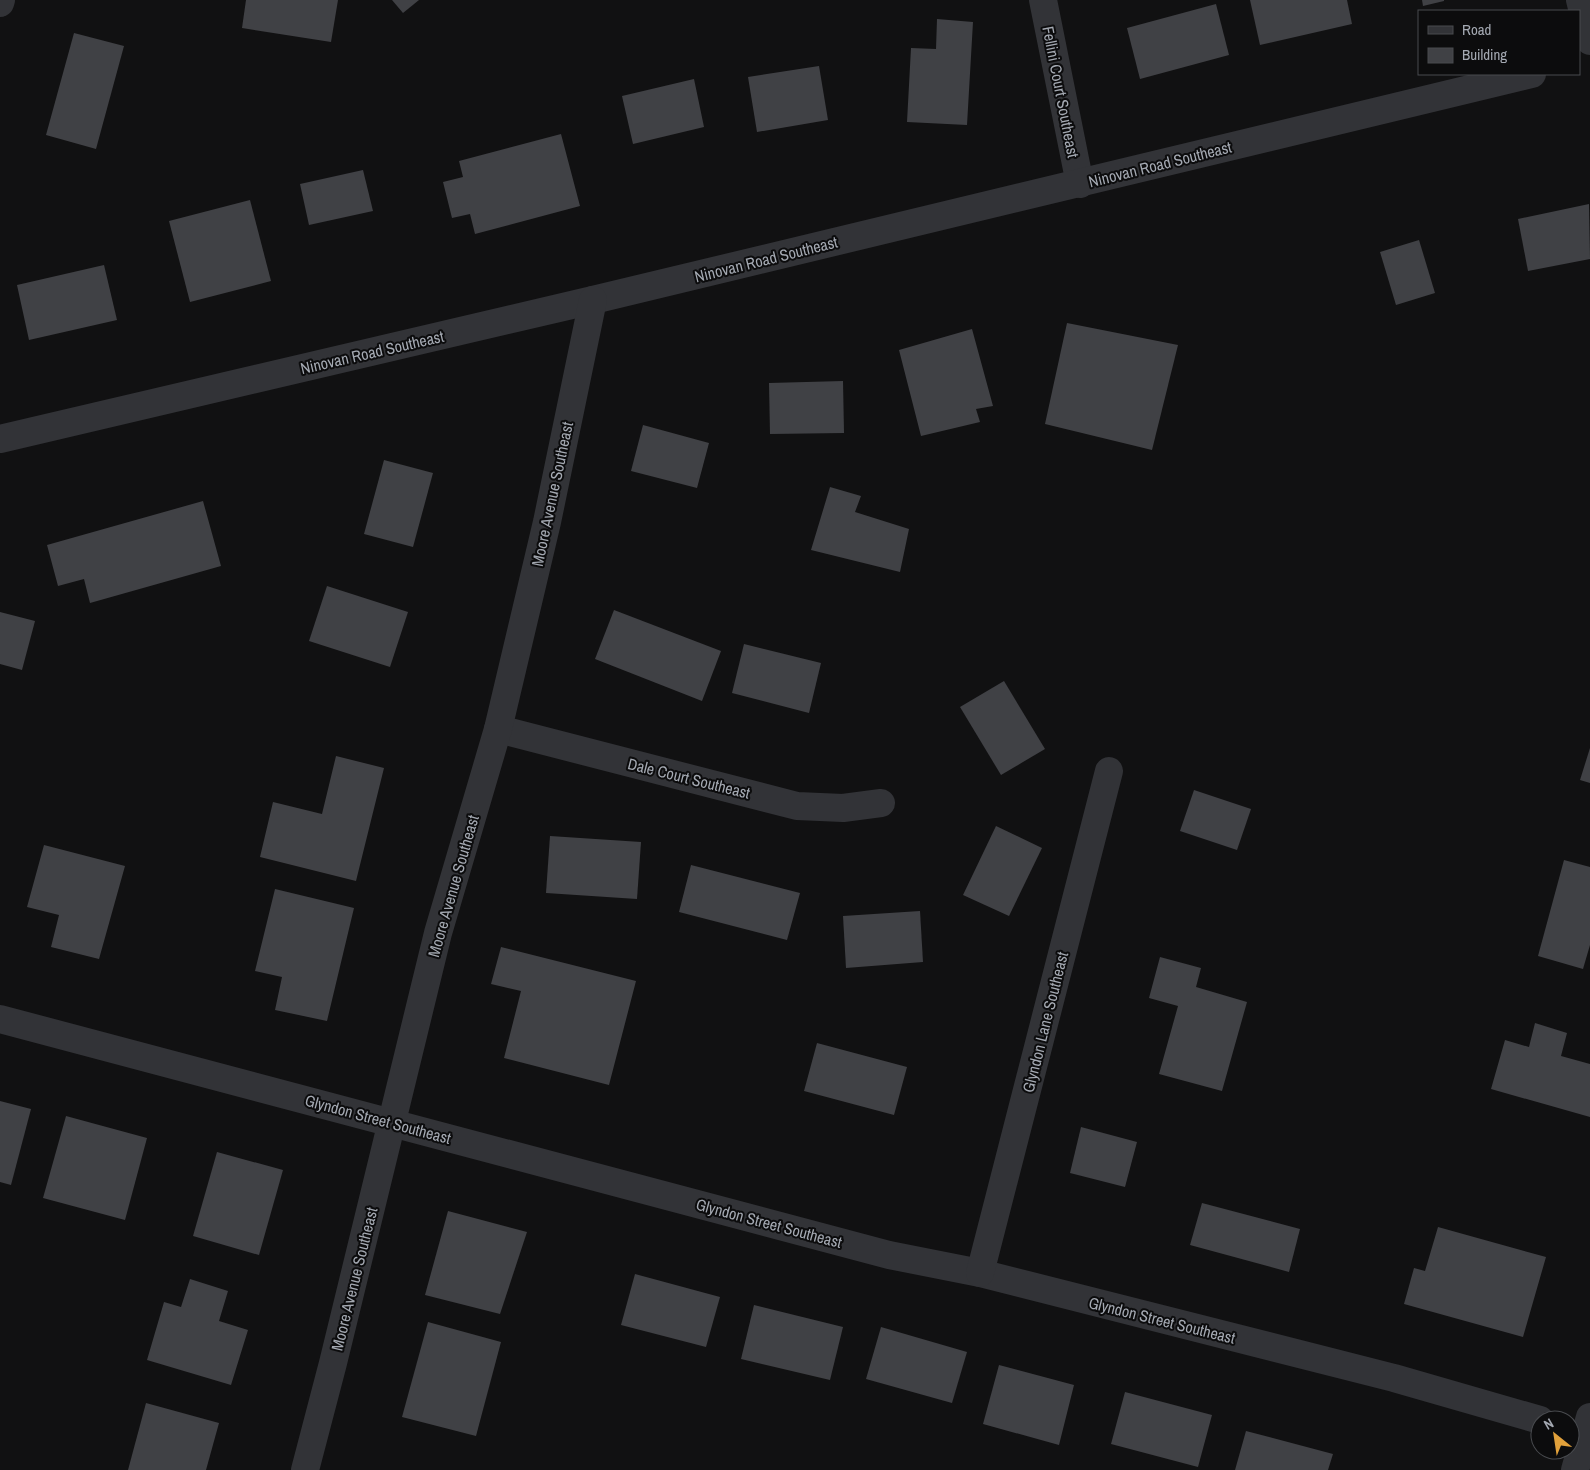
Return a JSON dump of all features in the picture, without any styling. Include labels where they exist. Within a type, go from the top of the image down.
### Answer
[{"type":"street","name":"Fellini Court Southeast","points":[[1043,0],[1080,184]]},
{"type":"street","points":[[1580,0],[1590,41]]},
{"type":"street","name":"Ninovan Road Southeast","points":[[0,439],[594,300],[1528,75]]},
{"type":"street","name":"Moore Avenue Southeast","points":[[305,1470],[438,933],[498,729],[547,522],[594,300]]},
{"type":"street","name":"Dale Court Southeast","points":[[498,729],[797,806],[843,808],[881,803]]},
{"type":"street","name":"Glyndon Lane Southeast","points":[[980,1273],[1109,771]]},
{"type":"street","name":"Glyndon Street Southeast","points":[[0,1019],[889,1255],[980,1273],[1394,1378],[1530,1417]]},
{"type":"street","points":[[1576,1470],[1584,1428]]},
{"type":"building","points":[[246,0],[338,0],[331,42],[242,28]]},
{"type":"building","points":[[392,0],[419,0],[403,13]]},
{"type":"building","points":[[1250,0],[1347,0],[1352,24],[1260,45]]},
{"type":"building","points":[[1422,0],[1444,0],[1444,1],[1423,6]]},
{"type":"building","points":[[1216,4],[1229,55],[1140,79],[1127,28]]},
{"type":"building","points":[[937,19],[973,22],[967,125],[907,122],[911,48],[936,49]]},
{"type":"building","points":[[74,33],[124,46],[96,149],[46,135]]},
{"type":"building","points":[[819,66],[828,120],[757,132],[748,77]]},
{"type":"building","points":[[694,79],[704,127],[633,144],[622,96]]},
{"type":"building","points":[[561,134],[580,206],[475,234],[470,214],[452,218],[443,182],[463,177],[459,161]]},
{"type":"building","points":[[363,170],[373,211],[309,225],[300,184]]},
{"type":"building","points":[[250,200],[271,281],[190,302],[169,221]]},
{"type":"building","points":[[1589,204],[1590,259],[1528,271],[1518,219]]},
{"type":"building","points":[[1419,240],[1435,293],[1396,305],[1380,252]]},
{"type":"building","points":[[104,265],[117,320],[29,340],[17,285]]},
{"type":"building","points":[[1067,323],[1178,345],[1152,450],[1045,424]]},
{"type":"building","points":[[972,329],[993,406],[976,409],[980,422],[921,436],[899,350]]},
{"type":"building","points":[[843,381],[844,433],[770,434],[769,383]]},
{"type":"building","points":[[643,425],[709,443],[697,488],[631,471]]},
{"type":"building","points":[[384,460],[433,473],[413,547],[364,534]]},
{"type":"building","points":[[830,487],[861,496],[855,512],[909,529],[900,572],[811,550]]},
{"type":"building","points":[[203,501],[221,566],[90,603],[84,579],[58,586],[47,545]]},
{"type":"building","points":[[327,586],[408,612],[390,667],[309,641]]},
{"type":"building","points":[[614,610],[721,651],[702,701],[595,659]]},
{"type":"building","points":[[0,612],[35,621],[22,670],[0,664]]},
{"type":"building","points":[[744,644],[821,663],[809,713],[732,693]]},
{"type":"building","points":[[1004,681],[1045,749],[1001,775],[960,707]]},
{"type":"building","points":[[1590,748],[1590,783],[1580,780]]},
{"type":"building","points":[[336,756],[384,768],[356,881],[260,857],[273,802],[322,814]]},
{"type":"building","points":[[1194,790],[1251,809],[1237,850],[1180,831]]},
{"type":"building","points":[[996,826],[1042,848],[1009,916],[963,895]]},
{"type":"building","points":[[550,836],[641,842],[637,899],[546,893]]},
{"type":"building","points":[[44,845],[125,866],[99,959],[51,947],[59,915],[27,907]]},
{"type":"building","points":[[1564,860],[1590,867],[1590,945],[1583,969],[1538,956]]},
{"type":"building","points":[[691,865],[800,893],[787,940],[679,912]]},
{"type":"building","points":[[275,889],[354,908],[327,1021],[275,1010],[282,977],[255,971]]},
{"type":"building","points":[[920,911],[923,962],[846,968],[843,916]]},
{"type":"building","points":[[501,947],[636,981],[609,1085],[504,1058],[521,991],[491,984]]},
{"type":"building","points":[[1160,957],[1201,968],[1196,987],[1247,1002],[1222,1091],[1159,1074],[1178,1006],[1149,998]]},
{"type":"building","points":[[1535,1023],[1567,1033],[1561,1056],[1590,1064],[1590,1117],[1491,1089],[1505,1040],[1529,1047]]},
{"type":"building","points":[[817,1043],[907,1067],[894,1115],[804,1091]]},
{"type":"building","points":[[0,1101],[31,1109],[11,1185],[0,1182]]},
{"type":"building","points":[[66,1116],[147,1138],[125,1220],[43,1198]]},
{"type":"building","points":[[1081,1127],[1137,1142],[1125,1187],[1070,1173]]},
{"type":"building","points":[[217,1152],[283,1170],[259,1255],[193,1236]]},
{"type":"building","points":[[1202,1203],[1300,1229],[1289,1272],[1190,1245]]},
{"type":"building","points":[[448,1211],[527,1232],[500,1314],[425,1295]]},
{"type":"building","points":[[1438,1227],[1546,1257],[1523,1337],[1404,1304],[1414,1268],[1425,1271]]},
{"type":"building","points":[[635,1274],[720,1297],[706,1347],[621,1325]]},
{"type":"building","points":[[190,1279],[228,1291],[219,1321],[248,1330],[231,1385],[147,1360],[164,1302],[181,1307]]},
{"type":"building","points":[[754,1305],[843,1327],[830,1380],[741,1359]]},
{"type":"building","points":[[428,1322],[501,1342],[476,1436],[402,1417]]},
{"type":"building","points":[[881,1327],[967,1352],[952,1403],[866,1379]]},
{"type":"building","points":[[999,1365],[1074,1385],[1059,1445],[983,1424]]},
{"type":"building","points":[[1125,1392],[1212,1415],[1198,1467],[1111,1444]]},
{"type":"building","points":[[146,1403],[219,1423],[206,1470],[128,1470]]},
{"type":"building","points":[[1246,1431],[1333,1454],[1328,1470],[1235,1470]]}]
